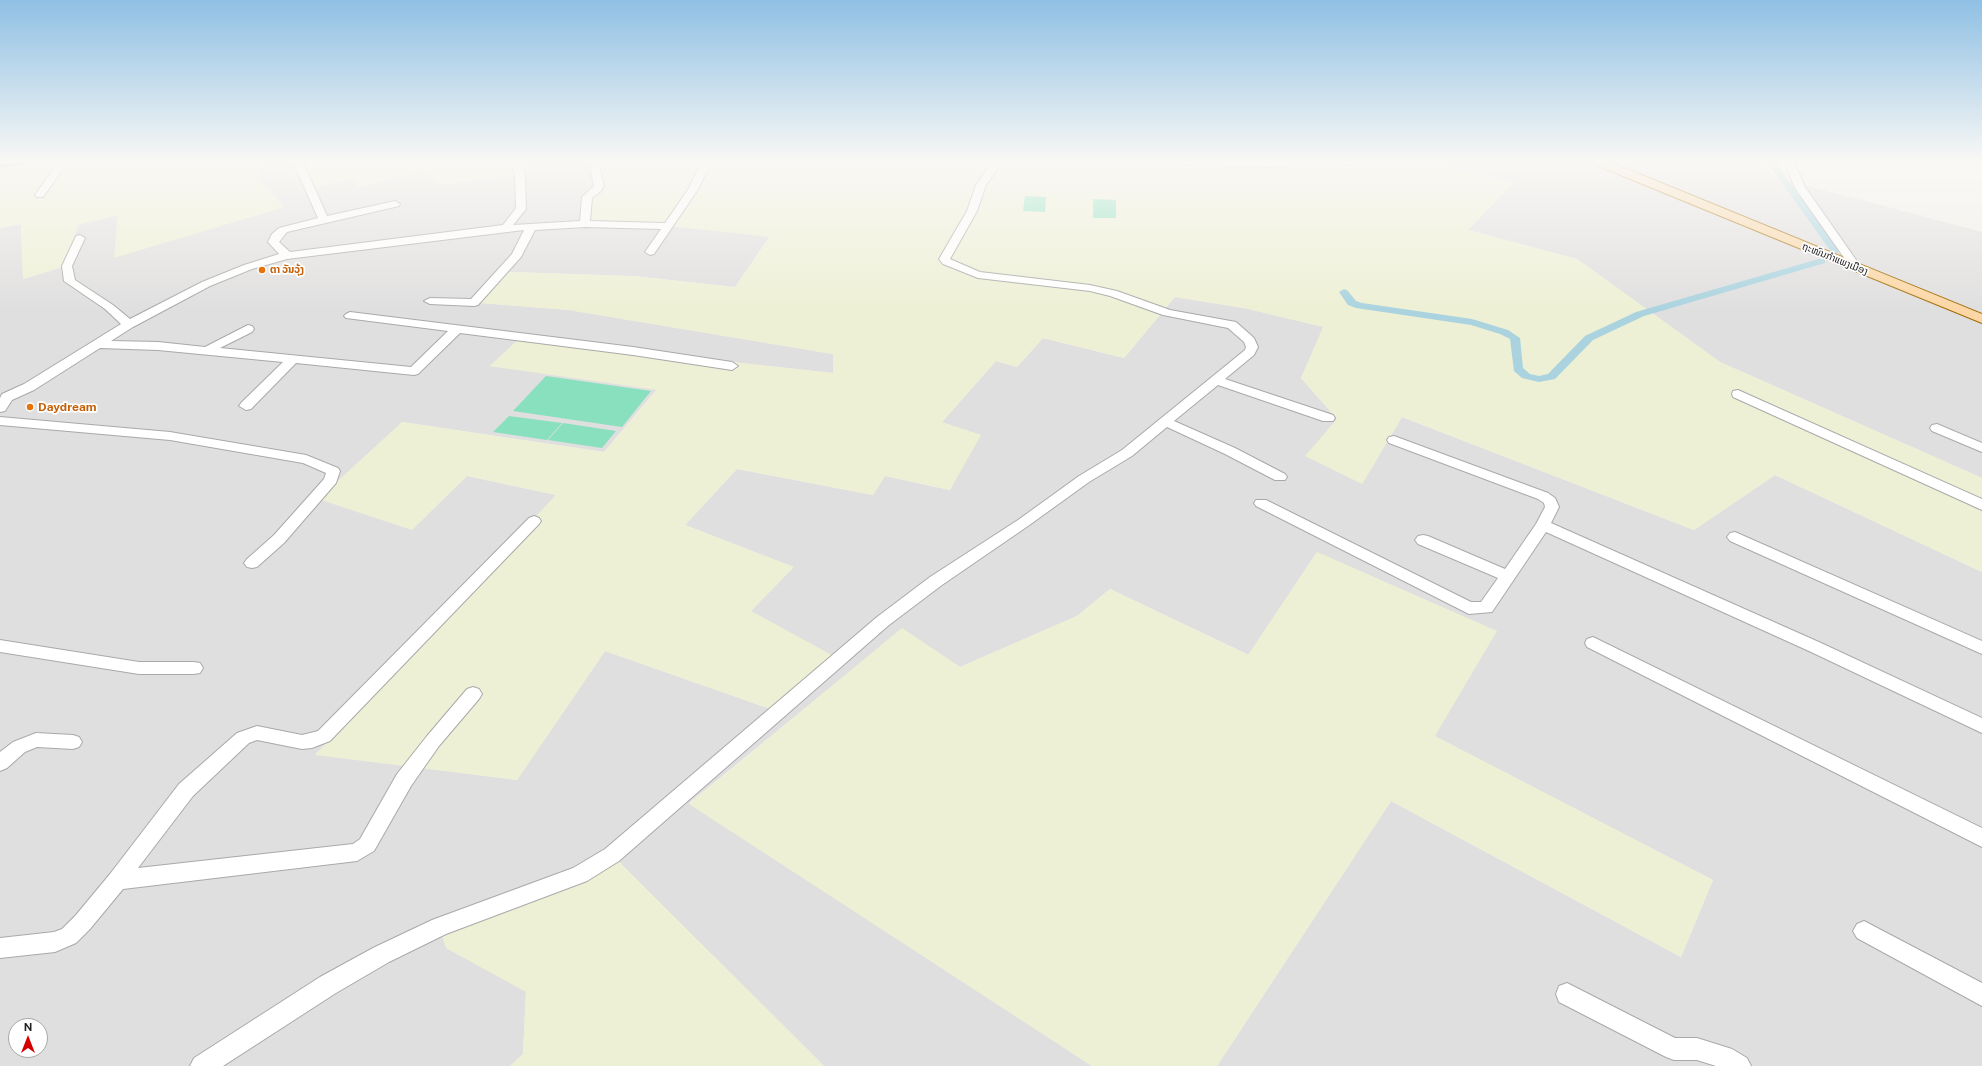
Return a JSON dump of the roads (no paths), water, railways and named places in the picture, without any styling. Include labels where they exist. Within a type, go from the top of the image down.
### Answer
[{"type":"main road","name":"ຖະໜົນກຳແພງເມືອງ","points":[[1721,212],[1982,319]]},
{"type":"street","points":[[320,212],[324,220]]},
{"type":"street","points":[[287,256],[273,242],[276,236],[283,230],[361,212]]},
{"type":"street","points":[[506,228],[518,212]]},
{"type":"street","points":[[585,224],[586,212]]},
{"type":"street","points":[[650,252],[678,212]]},
{"type":"street","points":[[202,1066],[328,985],[381,955],[439,927],[580,875],[612,855],[883,621],[936,581],[1084,480],[1127,453],[1250,352],[1252,347],[1250,341],[1232,325],[1167,313],[1113,293],[1090,288],[978,275],[944,259],[972,212]]},
{"type":"street","points":[[1819,212],[1856,267]]},
{"type":"street","points":[[2,398],[28,387],[129,324],[206,284],[248,267],[287,256],[506,228],[585,224],[668,226]]},
{"type":"street","points":[[430,301],[474,303],[517,255],[531,227]]},
{"type":"street","points":[[80,238],[67,266],[70,281],[109,307],[129,324]]},
{"type":"street","points":[[350,316],[457,328],[633,351],[732,366]]},
{"type":"street","points":[[97,344],[158,346],[414,371],[457,328]]},
{"type":"street","points":[[206,351],[248,329]]},
{"type":"street","points":[[246,406],[292,360]]},
{"type":"street","points":[[1217,380],[1328,418]]},
{"type":"street","points":[[1738,394],[1982,505]]},
{"type":"street","points":[[0,421],[170,436],[306,459],[333,471],[331,480],[278,539],[252,563]]},
{"type":"street","points":[[1166,422],[1230,451],[1280,477]]},
{"type":"street","points":[[1937,428],[1982,448]]},
{"type":"street","points":[[1261,503],[1469,608],[1486,608],[1543,525],[1552,506],[1550,501],[1543,496],[1394,440]]},
{"type":"street","points":[[0,948],[55,942],[69,936],[83,922],[117,880],[186,790],[243,738],[257,733],[302,742],[312,741],[324,736],[534,521]]},
{"type":"street","points":[[1543,525],[1815,647],[1982,726]]},
{"type":"street","points":[[1735,537],[1982,648]]},
{"type":"street","points":[[1423,540],[1508,576]]},
{"type":"street","points":[[1593,643],[1982,838]]},
{"type":"street","points":[[0,646],[139,668],[194,668]]},
{"type":"street","points":[[117,880],[357,852],[367,845],[404,780],[433,741],[473,694]]},
{"type":"street","points":[[0,764],[19,747],[36,740],[72,742]]},
{"type":"street","points":[[1864,931],[1982,995]]},
{"type":"street","points":[[1568,994],[1674,1049],[1697,1049],[1724,1057],[1739,1066]]},
{"type":"waterway","points":[[1807,212],[1835,251]]},
{"type":"waterway","points":[[1344,292],[1352,303],[1360,306],[1472,322],[1504,332],[1515,338],[1518,369],[1526,376],[1539,379],[1551,377],[1589,338],[1640,314],[1822,261]]},
{"type":"place","name":"ຕາ ວັນວຸ້ງ","points":[[262,270]]},
{"type":"place","name":"Daydream","points":[[30,407]]}]
